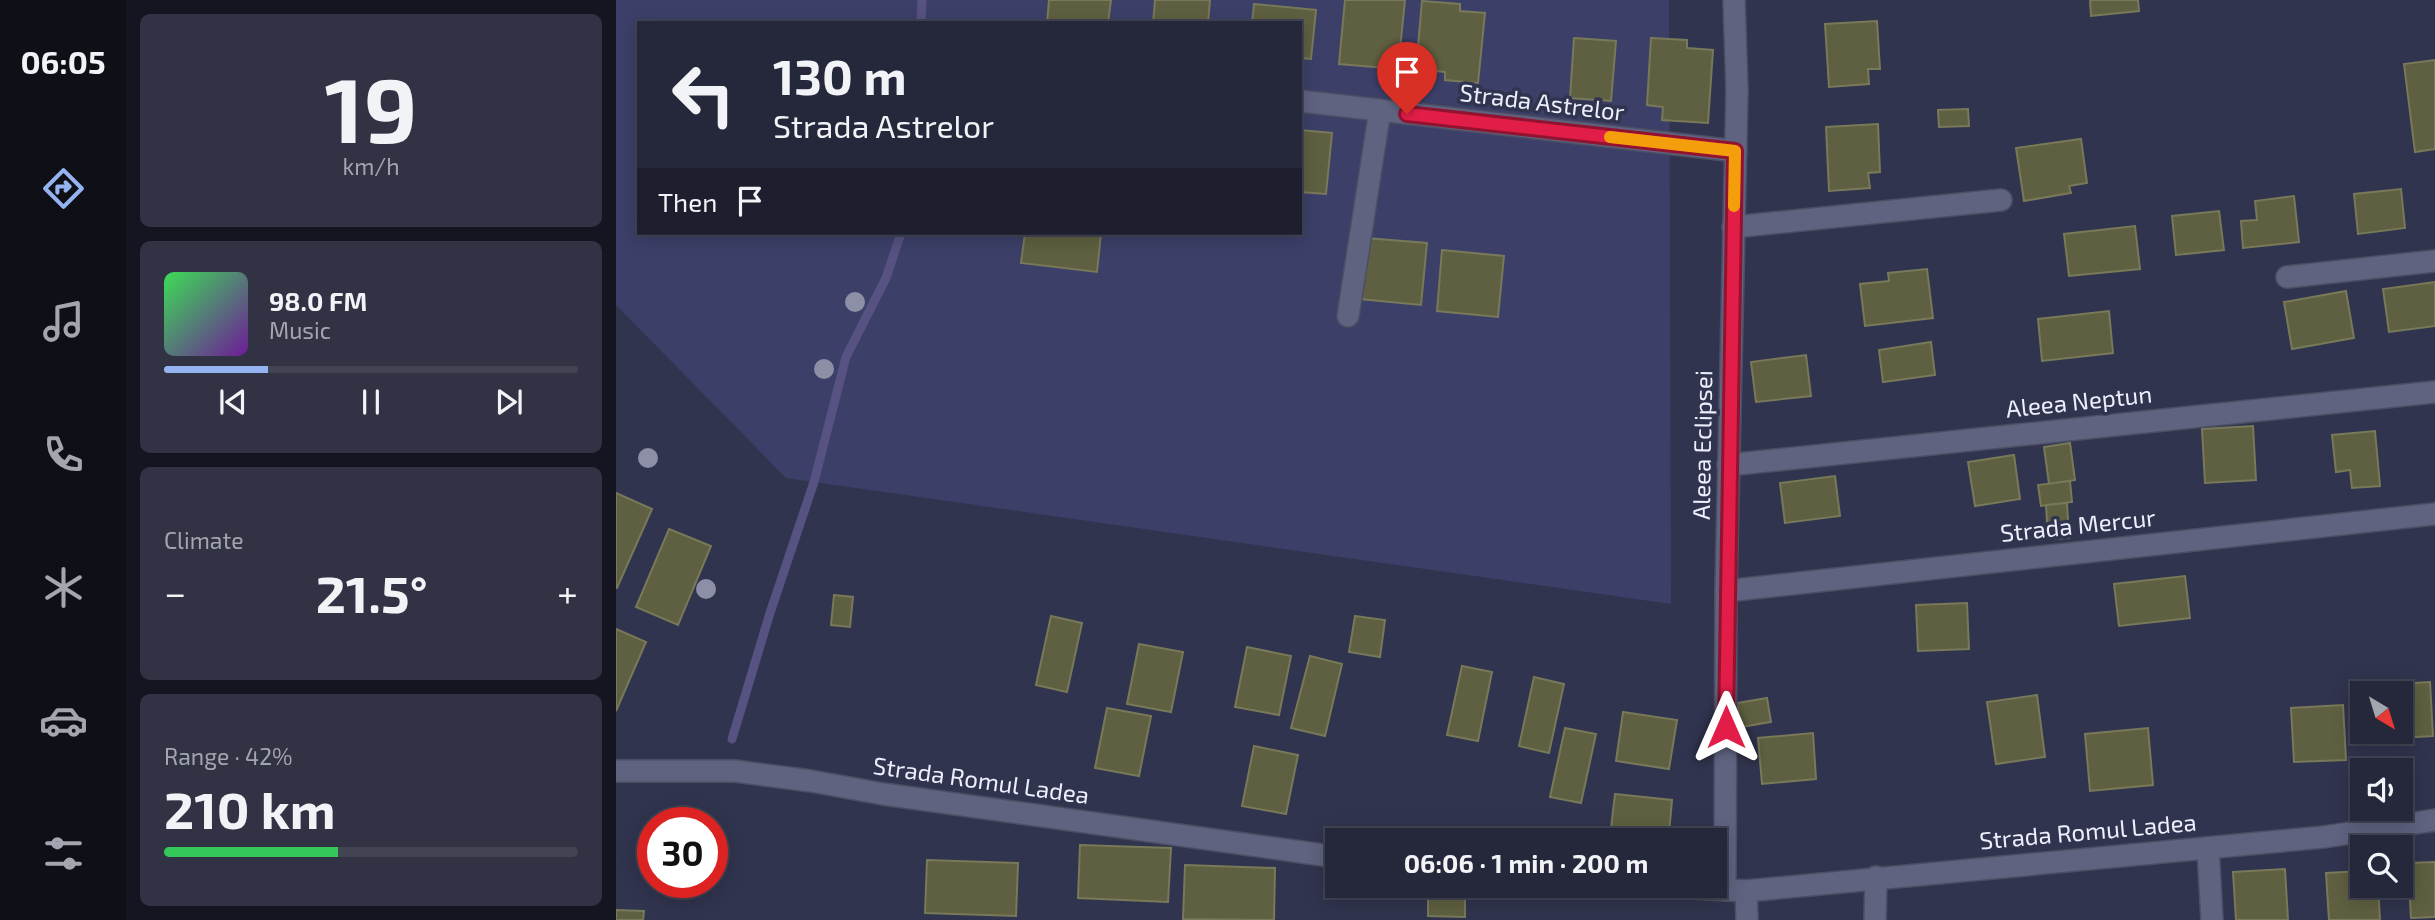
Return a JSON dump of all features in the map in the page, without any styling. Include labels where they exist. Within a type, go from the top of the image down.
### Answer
[{"type":"street","name":"Aleea Eclipsei","points":[[1734,0],[1737,90],[1726,591],[1736,890]]},
{"type":"street","name":"Strada Astrelor","points":[[1302,101],[1735,151]]},
{"type":"street","points":[[1349,316],[1380,110]]},
{"type":"street","points":[[1733,227],[2001,201]]},
{"type":"street","points":[[2287,277],[2435,261]]},
{"type":"street","name":"Aleea Neptun","points":[[1728,465],[2435,392]]},
{"type":"street","name":"Strada Mercur","points":[[1726,591],[2435,514]]},
{"type":"street","name":"Strada Romul Ladea","points":[[616,771],[702,770],[757,773],[883,794],[1325,855]]},
{"type":"street","name":"Strada Romul Ladea","points":[[1727,890],[2324,837],[2435,821]]},
{"type":"street","points":[[2208,848],[2212,920]]},
{"type":"street","points":[[1875,920],[1876,877]]},
{"type":"street","points":[[1736,890],[1748,920]]},
{"type":"shaded area","points":[[616,0],[1669,0],[1671,604],[786,478],[616,305]]},
{"type":"building","points":[[1049,0],[1111,0],[1108,21],[1047,21]]},
{"type":"building","points":[[1155,0],[1210,0],[1208,21],[1153,21]]},
{"type":"building","points":[[1345,0],[1405,0],[1398,69],[1339,64]]},
{"type":"building","points":[[2090,0],[2138,0],[2139,11],[2091,16]]},
{"type":"building","points":[[1422,1],[1460,4],[1460,11],[1485,13],[1478,83],[1445,80],[1445,72],[1416,69]]},
{"type":"building","points":[[1254,4],[1316,10],[1311,59],[1302,58],[1302,21],[1252,21]]},
{"type":"building","points":[[1877,21],[1880,69],[1868,69],[1869,84],[1829,87],[1825,24]]},
{"type":"building","points":[[1574,38],[1616,41],[1611,101],[1570,98]]},
{"type":"building","points":[[1651,38],[1687,40],[1687,48],[1713,50],[1708,123],[1662,120],[1663,107],[1647,105]]},
{"type":"building","points":[[2435,60],[2435,149],[2415,152],[2404,64]]},
{"type":"building","points":[[1968,109],[1969,126],[1939,127],[1938,110]]},
{"type":"building","points":[[1878,124],[1880,172],[1868,173],[1870,188],[1829,191],[1826,127]]},
{"type":"building","points":[[1302,130],[1332,133],[1326,194],[1302,192]]},
{"type":"building","points":[[2081,139],[2087,183],[2069,186],[2071,193],[2024,201],[2016,148]]},
{"type":"building","points":[[2401,189],[2405,228],[2358,234],[2354,194]]},
{"type":"building","points":[[2294,196],[2299,242],[2243,248],[2241,221],[2257,220],[2255,201]]},
{"type":"building","points":[[2219,211],[2224,250],[2176,255],[2172,216]]},
{"type":"building","points":[[2135,226],[2140,269],[2069,276],[2064,234]]},
{"type":"building","points":[[1025,235],[1101,235],[1097,272],[1021,263]]},
{"type":"building","points":[[1366,238],[1427,243],[1421,305],[1360,299]]},
{"type":"building","points":[[1442,250],[1504,256],[1498,317],[1437,311]]},
{"type":"building","points":[[1927,269],[1933,318],[1865,326],[1860,284],[1889,281],[1888,273]]},
{"type":"building","points":[[2435,282],[2435,326],[2389,332],[2383,289]]},
{"type":"building","points":[[2346,291],[2354,338],[2292,349],[2284,302]]},
{"type":"building","points":[[2109,311],[2113,353],[2042,361],[2038,319]]},
{"type":"building","points":[[1931,342],[1935,375],[1883,382],[1879,350]]},
{"type":"building","points":[[1806,355],[1811,396],[1756,402],[1751,362]]},
{"type":"building","points":[[2253,426],[2256,480],[2205,483],[2202,429]]},
{"type":"building","points":[[2375,431],[2380,486],[2352,488],[2350,470],[2336,472],[2332,435]]},
{"type":"building","points":[[2070,443],[2075,480],[2049,484],[2044,447]]},
{"type":"building","points":[[2014,455],[2020,499],[1975,506],[1968,462]]},
{"type":"building","points":[[1835,476],[1840,516],[1785,523],[1780,483]]},
{"type":"building","points":[[2070,481],[2072,502],[2041,506],[2038,485]]},
{"type":"building","points":[[616,493],[652,509],[617,588],[616,588]]},
{"type":"building","points":[[2067,503],[2069,538],[2048,539],[2046,505]]},
{"type":"building","points":[[669,529],[711,546],[678,625],[636,607]]},
{"type":"building","points":[[2185,576],[2190,618],[2119,626],[2114,584]]},
{"type":"building","points":[[834,595],[853,597],[850,627],[831,625]]},
{"type":"building","points":[[1967,603],[1969,649],[1918,651],[1916,605]]},
{"type":"building","points":[[1051,616],[1082,623],[1067,692],[1036,685]]},
{"type":"building","points":[[1355,616],[1385,620],[1380,657],[1349,652]]},
{"type":"building","points":[[616,629],[646,642],[616,711]]},
{"type":"building","points":[[1139,644],[1183,652],[1171,712],[1127,704]]},
{"type":"building","points":[[1247,647],[1291,656],[1279,715],[1235,707]]},
{"type":"building","points":[[1310,656],[1342,664],[1325,736],[1291,728]]},
{"type":"building","points":[[1462,666],[1492,672],[1478,741],[1447,735]]},
{"type":"building","points":[[1534,677],[1564,684],[1549,753],[1519,746]]},
{"type":"building","points":[[2430,682],[2433,736],[2413,737],[2413,683]]},
{"type":"building","points":[[2037,695],[2045,757],[1996,764],[1987,702]]},
{"type":"building","points":[[1767,698],[1771,722],[1741,727],[1737,703]]},
{"type":"building","points":[[2343,705],[2346,760],[2294,762],[2291,708]]},
{"type":"building","points":[[1107,708],[1151,716],[1139,776],[1095,768]]},
{"type":"building","points":[[1623,712],[1677,720],[1669,769],[1616,761]]},
{"type":"building","points":[[1565,728],[1596,734],[1581,803],[1550,797]]},
{"type":"building","points":[[2148,728],[2153,785],[2090,791],[2085,734]]},
{"type":"building","points":[[1813,733],[1816,779],[1762,784],[1758,738]]},
{"type":"building","points":[[1254,746],[1298,755],[1286,814],[1242,806]]},
{"type":"building","points":[[1615,794],[1672,800],[1670,828],[1611,828]]},
{"type":"building","points":[[1080,845],[1171,848],[1168,902],[1078,898]]},
{"type":"building","points":[[927,860],[1018,863],[1016,916],[925,913]]},
{"type":"building","points":[[2435,862],[2435,917],[2411,918],[2413,863]]},
{"type":"building","points":[[1185,865],[1275,868],[1274,920],[1183,919]]},
{"type":"building","points":[[2285,869],[2288,920],[2236,920],[2233,872]]},
{"type":"building","points":[[2350,872],[2350,898],[2379,898],[2380,920],[2329,920],[2326,873]]},
{"type":"building","points":[[1428,898],[1465,898],[1465,917],[1428,916]]},
{"type":"building","points":[[616,910],[644,911],[643,920],[616,920]]},
{"type":"waterway","points":[[921,21],[922,0]]},
{"type":"waterway","points":[[732,739],[814,482],[846,357],[886,278],[900,235]]},
{"type":"slow traffic","points":[[1610,137],[1735,151],[1734,206]]},
{"type":"route","points":[[1407,114],[1735,151],[1726,727]]}]
